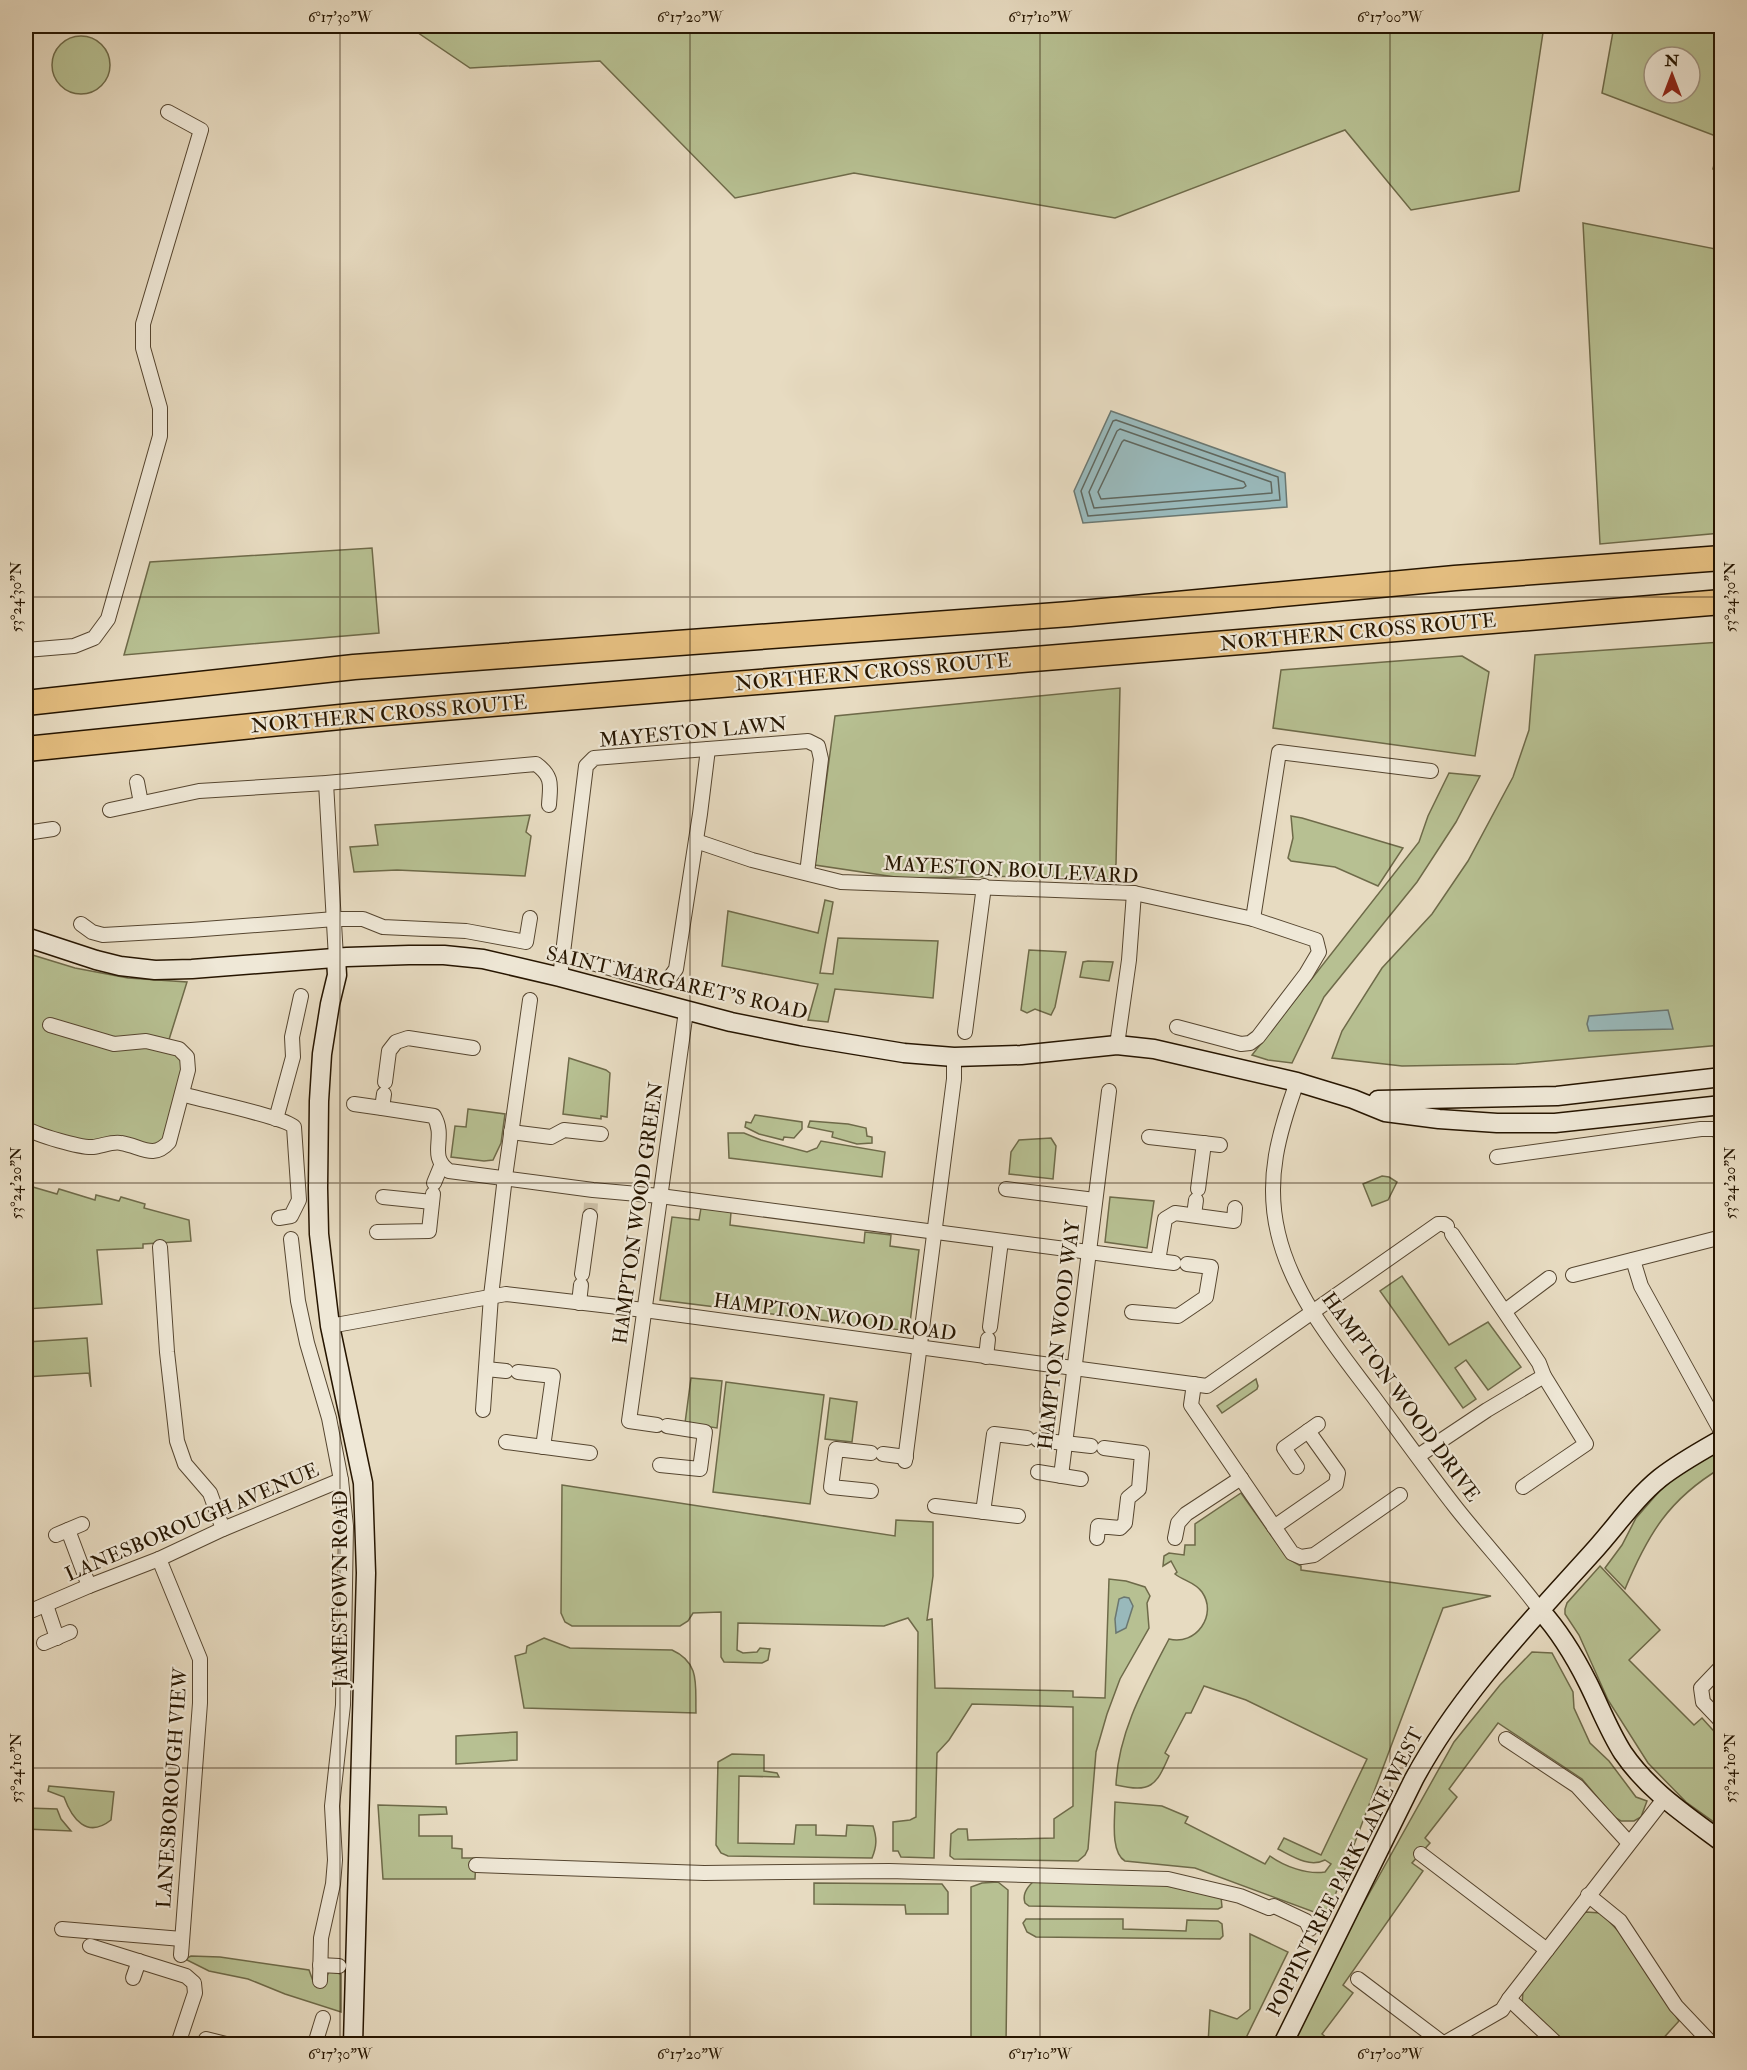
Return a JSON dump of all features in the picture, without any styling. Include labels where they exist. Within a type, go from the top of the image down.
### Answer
[{"type":"highway","name":"NORTHERN CROSS ROUTE","points":[[26,703],[354,667],[1070,614],[1455,578],[1722,558]]},
{"type":"highway","name":"NORTHERN CROSS ROUTE","points":[[26,749],[360,715],[1722,602]]},
{"type":"street","points":[[26,650],[74,646],[94,638],[108,619],[150,478],[160,436],[160,408],[143,348],[143,324],[201,130],[168,112]]},
{"type":"street","name":"MAYESTON LAWN","points":[[560,977],[561,954],[586,766],[594,758],[808,741],[818,746],[821,759],[807,873]]},
{"type":"street","points":[[561,954],[658,982],[668,980],[676,969],[708,749]]},
{"type":"street","points":[[1253,919],[1279,752],[1431,771]]},
{"type":"street","points":[[110,810],[200,791],[326,783],[536,764],[547,772],[550,783],[549,805]]},
{"type":"street","points":[[137,782],[141,803]]},
{"type":"street","points":[[326,783],[336,958]]},
{"type":"street","points":[[26,832],[53,829]]},
{"type":"street","name":"MAYESTON BOULEVARD","points":[[696,841],[752,860],[841,882],[1134,893],[1253,919],[1316,940],[1319,952],[1306,974],[1258,1036],[1250,1043],[1241,1044],[1177,1027]]},
{"type":"street","points":[[965,1032],[984,886]]},
{"type":"street","points":[[1117,1045],[1129,960],[1134,893]]},
{"type":"street","points":[[81,924],[92,932],[103,934],[363,918],[383,927],[466,931],[526,942],[530,918]]},
{"type":"street","name":"SAINT MARGARET'S ROAD","points":[[26,937],[96,960],[120,966],[155,970],[336,958],[444,955],[483,959],[686,1011],[801,1036],[904,1053],[954,1057],[1021,1055],[1117,1045],[1154,1048],[1297,1082],[1353,1099],[1385,1112],[1439,1119],[1497,1123],[1546,1123],[1722,1105]]},
{"type":"street","name":"JAMESTOWN ROAD","points":[[336,958],[337,975],[322,1054],[319,1101],[319,1234],[330,1326],[363,1483],[366,1573],[353,2044]]},
{"type":"street","points":[[276,1119],[293,1057],[292,1037],[301,996]]},
{"type":"street","points":[[483,1410],[491,1296],[530,1000]]},
{"type":"street","name":"HAMPTON WOOD GREEN","points":[[660,1465],[700,1469],[705,1432],[629,1421],[686,1011]]},
{"type":"street","points":[[26,1128],[34,1134],[90,1148],[119,1142],[152,1152],[162,1149],[169,1142],[188,1070],[187,1057],[179,1048],[146,1041],[114,1044],[50,1024]]},
{"type":"street","points":[[384,1095],[389,1051],[396,1042],[408,1038],[473,1048]]},
{"type":"street","points":[[872,1491],[831,1487],[836,1449],[905,1459],[954,1079],[954,1057]]},
{"type":"street","name":"SAINT MARGARET'S ROAD","points":[[1353,1099],[1399,1101],[1544,1096],[1722,1077]]},
{"type":"street","name":"HAMPTON WOOD DRIVE","points":[[1297,1082],[1277,1143],[1273,1167],[1273,1199],[1277,1232],[1288,1265],[1313,1313],[1344,1358],[1458,1510],[1540,1610]]},
{"type":"street","name":"HAMPTON WOOD WAY","points":[[1061,1476],[1109,1091]]},
{"type":"street","points":[[182,1094],[291,1124],[296,1131],[299,1200],[291,1216],[279,1218]]},
{"type":"street","points":[[354,1104],[384,1095],[434,1116],[440,1127],[437,1155],[441,1166],[433,1193],[429,1231],[377,1232]]},
{"type":"street","points":[[1544,1096],[1546,1123]]},
{"type":"street","points":[[1497,1157],[1701,1129],[1716,1129],[1722,1136]]},
{"type":"street","points":[[511,1132],[551,1137],[564,1130],[601,1134]]},
{"type":"street","points":[[1149,1137],[1220,1145]]},
{"type":"street","points":[[1194,1215],[1204,1143]]},
{"type":"street","points":[[441,1166],[449,1171],[505,1177],[591,1203],[660,1196],[1088,1253],[1211,1267],[1206,1298],[1178,1316],[1132,1312]]},
{"type":"street","points":[[1006,1189],[1095,1200]]},
{"type":"street","points":[[383,1197],[433,1193]]},
{"type":"street","points":[[579,1302],[591,1203]]},
{"type":"street","points":[[1158,1261],[1165,1219],[1175,1213],[1234,1221],[1235,1208]]},
{"type":"street","name":"HAMPTON WOOD ROAD","points":[[330,1326],[506,1294],[644,1310],[1207,1386],[1438,1224],[1444,1224],[1449,1230],[1505,1311]]},
{"type":"street","points":[[1573,1275],[1722,1237]]},
{"type":"street","points":[[986,1357],[1001,1241]]},
{"type":"street","points":[[160,1247],[167,1352],[177,1441],[185,1464],[210,1493],[223,1529]]},
{"type":"street","points":[[297,1247],[298,1301],[307,1343],[329,1418],[341,1480],[346,1526],[343,1705],[332,1806],[335,1860],[333,1884],[321,1938],[320,1981]]},
{"type":"street","points":[[1633,1260],[1641,1286],[1722,1433]]},
{"type":"street","points":[[1523,1487],[1586,1443],[1505,1311],[1549,1278]]},
{"type":"street","points":[[486,1369],[553,1376],[543,1447]]},
{"type":"street","points":[[1418,1456],[1487,1410],[1544,1376]]},
{"type":"street","points":[[1194,1384],[1191,1405],[1292,1553],[1301,1557],[1314,1556],[1400,1495]]},
{"type":"street","points":[[1274,1527],[1315,1490],[1336,1484],[1338,1473],[1313,1428],[1284,1448],[1297,1467]]},
{"type":"street","points":[[983,1512],[994,1434],[1142,1453],[1139,1489],[1128,1498],[1125,1523],[1120,1528],[1098,1526],[1096,1538]]},
{"type":"street","name":"POPPINTREE PARK LANE WEST","points":[[1283,2044],[1429,1752],[1455,1713],[1540,1610],[1644,1493],[1673,1468],[1722,1438]]},
{"type":"street","points":[[507,1442],[590,1454]]},
{"type":"street","points":[[1038,1472],[1081,1479]]},
{"type":"street","points":[[1175,1538],[1178,1523],[1186,1514],[1241,1478]]},
{"type":"street","name":"LANESBOROUGH AVENUE","points":[[26,1613],[159,1559],[223,1529],[341,1480]]},
{"type":"street","points":[[935,1506],[1018,1516]]},
{"type":"street","points":[[82,1524],[62,1533],[89,1586]]},
{"type":"street","name":"LANESBOROUGH VIEW","points":[[159,1559],[200,1659],[200,1703],[181,1955]]},
{"type":"street","points":[[46,1605],[57,1638]]},
{"type":"street","points":[[1540,1610],[1565,1641],[1623,1753],[1664,1799],[1722,1842]]},
{"type":"street","points":[[1722,1666],[1701,1688],[1703,1702],[1722,1722]]},
{"type":"street","points":[[1506,1739],[1577,1786],[1629,1843]]},
{"type":"street","points":[[1358,1980],[1443,2044],[1502,2010],[1588,1895],[1664,1799]]},
{"type":"street","points":[[1421,1854],[1547,1950]]},
{"type":"street","points":[[476,1865],[704,1874],[889,1871],[1156,1878],[1210,1887],[1269,1908],[1275,1906],[1306,1921],[1310,1929],[1335,1940]]},
{"type":"street","points":[[1588,1895],[1620,1921],[1676,2006],[1712,2044]]},
{"type":"street","points":[[62,1929],[182,1939]]},
{"type":"street","points":[[90,1946],[186,1976],[194,1983],[195,1993],[178,2044]]},
{"type":"street","points":[[133,1978],[139,1961]]},
{"type":"street","points":[[320,1965],[339,1966]]},
{"type":"street","points":[[1509,1999],[1557,2044]]},
{"type":"street","points":[[315,2044],[323,2018]]},
{"type":"street","points":[[204,2044],[206,2038],[225,2044]]},
{"type":"green space","points":[[408,26],[1544,26],[1519,191],[1411,210],[1345,130],[1115,218],[854,173],[735,198],[600,61],[470,68]]},
{"type":"green space","points":[[1614,26],[1721,26],[1721,138],[1602,93]]},
{"type":"green space","points":[[81,36],[92,38],[102,44],[108,54],[110,65],[108,76],[102,86],[92,92],[81,94],[70,92],[60,86],[54,76],[52,65],[54,54],[60,44],[70,38]]},
{"type":"green space","points":[[1721,138],[1721,171],[1713,169]]},
{"type":"green space","points":[[1583,223],[1721,250],[1721,533],[1600,544]]},
{"type":"green space","points":[[372,548],[379,633],[124,655],[150,562]]},
{"type":"green space","points":[[1721,642],[1721,1045],[1516,1064],[1402,1066],[1332,1058],[1342,1031],[1382,968],[1432,914],[1468,861],[1513,777],[1529,730],[1535,655]]},
{"type":"green space","points":[[1462,656],[1489,672],[1475,756],[1273,728],[1281,670]]},
{"type":"green space","points":[[1120,688],[1116,864],[1109,879],[1044,876],[902,878],[815,865],[835,716]]},
{"type":"green space","points":[[1449,773],[1480,776],[1456,822],[1417,882],[1324,997],[1292,1063],[1252,1055],[1419,842],[1428,816]]},
{"type":"green space","points":[[530,815],[526,832],[531,836],[525,876],[397,870],[354,872],[350,847],[378,845],[375,825]]},
{"type":"green space","points":[[1291,816],[1403,848],[1378,886],[1335,867],[1291,861],[1288,858],[1293,838]]},
{"type":"green space","points":[[825,900],[833,902],[820,973],[833,974],[838,938],[938,941],[933,998],[835,989],[828,1022],[808,1020],[818,984],[722,966],[728,911],[818,933]]},
{"type":"green space","points":[[1029,950],[1066,952],[1055,1007],[1051,1015],[1035,1009],[1027,1013],[1021,1010]]},
{"type":"green space","points":[[26,953],[75,968],[128,978],[187,982],[167,1046],[187,1057],[162,1149],[90,1147],[26,1128]]},
{"type":"green space","points":[[1083,962],[1113,962],[1109,981],[1080,977]]},
{"type":"green space","points":[[569,1058],[610,1073],[607,1117],[601,1116],[601,1119],[563,1114]]},
{"type":"green space","points":[[468,1109],[505,1114],[501,1143],[493,1160],[451,1157],[455,1126],[466,1127]]},
{"type":"green space","points":[[755,1115],[802,1122],[802,1129],[794,1138],[784,1137],[783,1140],[759,1134],[745,1127],[746,1122],[751,1123]]},
{"type":"green space","points":[[810,1121],[866,1128],[867,1136],[872,1137],[872,1143],[857,1144],[832,1137],[833,1132],[808,1127]]},
{"type":"green space","points":[[728,1133],[744,1133],[807,1152],[817,1148],[821,1141],[885,1152],[882,1177],[729,1158]]},
{"type":"green space","points":[[1051,1138],[1056,1146],[1053,1179],[1009,1174],[1011,1152],[1019,1140]]},
{"type":"green space","points":[[1382,1176],[1397,1182],[1388,1200],[1372,1206],[1363,1184]]},
{"type":"green space","points":[[26,1185],[57,1194],[59,1189],[95,1200],[96,1195],[119,1201],[121,1197],[145,1204],[144,1208],[189,1220],[191,1241],[143,1244],[143,1248],[97,1250],[102,1304],[26,1309]]},
{"type":"green space","points":[[1110,1197],[1154,1201],[1147,1248],[1105,1242]]},
{"type":"green space","points":[[701,1208],[731,1212],[730,1225],[864,1243],[865,1232],[891,1235],[890,1246],[919,1250],[909,1331],[660,1300],[672,1217],[699,1220]]},
{"type":"green space","points":[[1402,1276],[1449,1345],[1488,1322],[1521,1367],[1488,1390],[1466,1360],[1455,1368],[1476,1399],[1463,1408],[1380,1291]]},
{"type":"green space","points":[[87,1338],[91,1387],[89,1373],[26,1377],[26,1342]]},
{"type":"green space","points":[[691,1378],[722,1381],[717,1428],[685,1423]]},
{"type":"green space","points":[[1256,1379],[1257,1389],[1222,1413],[1217,1406]]},
{"type":"green space","points":[[726,1382],[824,1395],[810,1504],[713,1492]]},
{"type":"green space","points":[[830,1398],[857,1402],[852,1442],[825,1439]]},
{"type":"green space","points":[[1721,1448],[1721,1468],[1687,1492],[1662,1519],[1642,1551],[1625,1589],[1605,1568],[1622,1545],[1636,1518],[1663,1487]]},
{"type":"green space","points":[[562,1485],[895,1536],[896,1520],[933,1522],[933,1576],[927,1620],[932,1619],[935,1688],[1073,1691],[1073,1697],[1105,1698],[1109,1579],[1145,1587],[1150,1596],[1147,1603],[1149,1628],[1120,1679],[1096,1752],[1088,1849],[1085,1855],[1078,1861],[954,1859],[950,1856],[951,1834],[958,1829],[967,1829],[968,1840],[1054,1838],[1054,1819],[1073,1806],[1073,1707],[972,1704],[949,1740],[937,1753],[934,1858],[901,1857],[898,1851],[893,1851],[893,1822],[916,1817],[918,1632],[908,1618],[884,1626],[738,1623],[737,1650],[743,1653],[757,1652],[760,1648],[770,1649],[768,1660],[762,1663],[724,1662],[721,1657],[721,1612],[693,1613],[688,1621],[680,1626],[572,1626],[565,1622],[561,1613]]},
{"type":"green space","points":[[1241,1493],[1288,1559],[1301,1566],[1301,1570],[1491,1596],[1443,1608],[1331,1906],[1324,1911],[1314,1912],[1195,1868],[1125,1861],[1120,1857],[1115,1843],[1115,1802],[1162,1806],[1188,1817],[1185,1823],[1265,1864],[1270,1856],[1296,1869],[1318,1873],[1325,1872],[1331,1864],[1325,1860],[1307,1862],[1278,1849],[1284,1838],[1321,1855],[1367,1759],[1246,1700],[1204,1686],[1191,1713],[1186,1713],[1165,1753],[1169,1756],[1156,1780],[1151,1785],[1137,1788],[1116,1785],[1118,1765],[1127,1728],[1142,1691],[1169,1639],[1188,1638],[1202,1627],[1206,1619],[1206,1601],[1202,1592],[1175,1574],[1177,1572],[1171,1561],[1163,1566],[1164,1556],[1169,1553],[1184,1555],[1185,1545],[1195,1545],[1195,1524]]},
{"type":"green space","points":[[1600,1566],[1660,1630],[1629,1660],[1694,1725],[1702,1718],[1721,1739],[1721,1827],[1686,1802],[1648,1763],[1608,1700],[1579,1635],[1565,1614],[1567,1603]]},
{"type":"green space","points":[[544,1638],[570,1648],[672,1650],[681,1655],[692,1669],[696,1685],[696,1713],[524,1708],[515,1656],[526,1653],[527,1646]]},
{"type":"green space","points":[[1532,1652],[1552,1653],[1573,1692],[1574,1708],[1590,1743],[1609,1761],[1636,1797],[1647,1801],[1641,1817],[1634,1821],[1621,1821],[1614,1817],[1582,1779],[1498,1723],[1449,1789],[1457,1797],[1425,1838],[1430,1843],[1412,1863],[1423,1871],[1343,1985],[1353,1993],[1322,2034],[1328,2039],[1324,2044],[1293,2044],[1351,1926],[1454,1742],[1500,1685]]},
{"type":"green space","points":[[517,1732],[517,1760],[456,1764],[456,1736]]},
{"type":"green space","points":[[732,1754],[764,1755],[764,1771],[777,1773],[779,1777],[739,1776],[738,1843],[794,1844],[796,1825],[816,1825],[816,1835],[846,1836],[847,1825],[873,1826],[876,1842],[872,1858],[728,1856],[721,1853],[716,1845],[718,1762]]},
{"type":"green space","points":[[49,1786],[114,1792],[111,1820],[95,1828],[82,1824],[71,1813],[64,1797],[48,1791]]},
{"type":"green space","points":[[378,1805],[446,1807],[447,1814],[419,1815],[419,1836],[452,1836],[452,1848],[462,1849],[462,1858],[476,1858],[475,1879],[383,1879]]},
{"type":"green space","points":[[27,1808],[57,1809],[61,1819],[71,1831],[26,1829]]},
{"type":"green space","points":[[1034,1881],[1154,1883],[1221,1897],[1222,1907],[1218,1909],[1029,1906],[1024,1900],[1025,1894]]},
{"type":"green space","points":[[998,1882],[1008,1890],[1006,2044],[812,2044],[812,2041],[971,2043],[971,1887],[982,1883]]},
{"type":"green space","points":[[814,1883],[942,1884],[948,1892],[948,1914],[906,1914],[905,1905],[814,1904]]},
{"type":"green space","points":[[1586,1912],[1601,1913],[1626,1939],[1679,2021],[1658,2044],[1635,2044],[1621,2041],[1618,2044],[1561,2044],[1522,2006],[1523,1990],[1580,1915]]},
{"type":"green space","points":[[1026,1919],[1123,1919],[1123,1929],[1186,1931],[1187,1920],[1218,1921],[1222,1924],[1223,1936],[1220,1939],[1036,1937],[1027,1932],[1023,1923]]},
{"type":"green space","points":[[1250,1934],[1288,1952],[1243,2044],[1208,2044],[1210,2010],[1237,2019],[1250,2009]]},
{"type":"green space","points":[[191,1956],[220,1957],[309,1970],[313,1981],[325,1982],[329,1971],[341,1974],[341,2012],[248,1979],[209,1971],[185,1959]]},
{"type":"water","points":[[1111,411],[1285,473],[1287,507],[1083,523],[1074,491]]},
{"type":"water","points":[[1668,1010],[1673,1029],[1589,1031],[1587,1024],[1589,1016]]},
{"type":"water","points":[[1129,1598],[1133,1606],[1126,1628],[1116,1633],[1115,1619],[1119,1599]]},
{"type":"tunnel","points":[[590,1216],[591,1203]]}]
